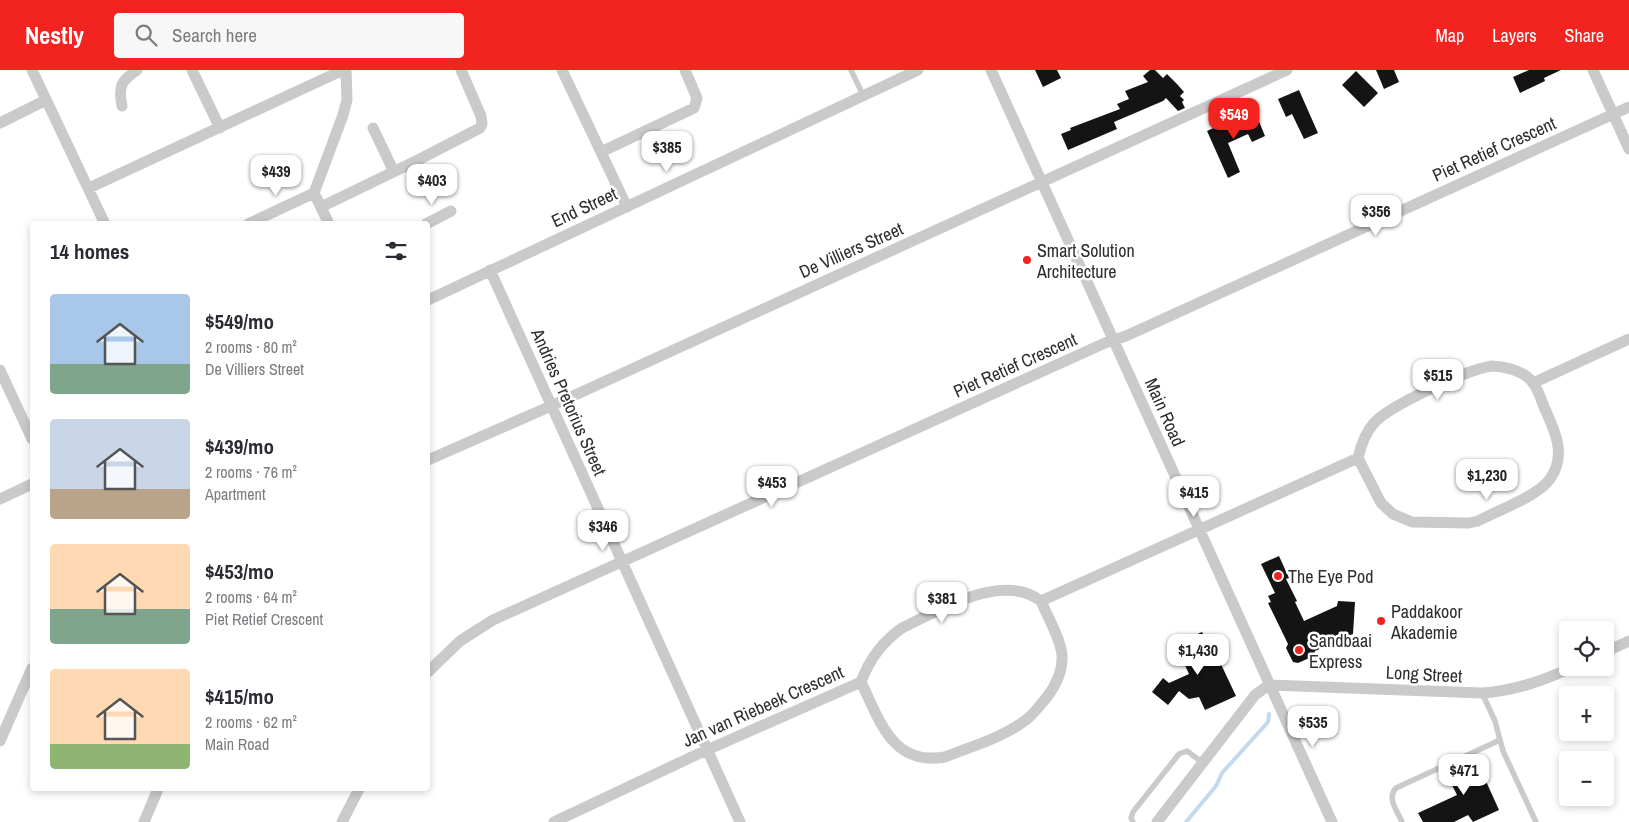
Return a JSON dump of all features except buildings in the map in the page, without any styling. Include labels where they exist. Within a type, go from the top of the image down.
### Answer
[{"type":"street","points":[[32,70],[104,221]]},
{"type":"street","points":[[122,106],[119,93],[122,82],[137,70]]},
{"type":"street","points":[[192,70],[220,128]]},
{"type":"street","points":[[89,188],[344,70],[347,100],[314,193],[254,221]]},
{"type":"street","points":[[321,207],[480,128],[482,124],[481,116],[461,70]]},
{"type":"street","points":[[562,70],[627,207]]},
{"type":"street","points":[[601,152],[694,108],[697,102],[696,94],[685,70]]},
{"type":"street","name":"End Street","points":[[430,299],[918,70]]},
{"type":"street","name":"Main Road","points":[[991,70],[1332,822]]},
{"type":"street","name":"De Villiers Street","points":[[430,459],[552,406],[1287,70]]},
{"type":"street","points":[[1593,70],[1629,149]]},
{"type":"street","points":[[0,123],[46,100]]},
{"type":"street","name":"Piet Retief Crescent","points":[[430,670],[460,641],[493,620],[1629,108]]},
{"type":"street","points":[[373,128],[394,172]]},
{"type":"street","points":[[314,193],[328,221]]},
{"type":"street","points":[[430,222],[451,212]]},
{"type":"street","name":"Andries Pretorius Street","points":[[490,270],[740,822]]},
{"type":"street","points":[[1534,383],[1629,339]]},
{"type":"street","points":[[1492,366],[1508,368],[1522,374],[1534,383],[1557,437],[1559,454],[1555,470],[1548,483],[1538,491],[1478,521],[1460,524],[1412,522],[1393,514],[1381,502],[1358,458],[1368,432],[1385,413],[1400,404],[1477,369],[1492,366]]},
{"type":"street","points":[[0,370],[30,435]]},
{"type":"street","points":[[861,682],[891,739],[903,750],[917,757],[926,759],[945,757],[1012,729],[1034,714],[1050,693],[1061,671],[1060,644],[1041,601],[1358,458]]},
{"type":"street","points":[[0,499],[30,485]]},
{"type":"street","name":"Jan van Riebeek Crescent","points":[[554,822],[707,750],[861,682],[877,651],[893,635],[902,628],[971,596],[997,591],[1023,592],[1041,601]]},
{"type":"street","points":[[1614,648],[1629,641]]},
{"type":"street","name":"Long Street","points":[[1269,685],[1482,693],[1497,692],[1522,686],[1559,672]]},
{"type":"street","points":[[0,742],[30,673]]},
{"type":"street","points":[[1157,822],[1255,695],[1269,685]]},
{"type":"street","points":[[144,822],[157,791]]},
{"type":"street","points":[[342,822],[358,791]]},
{"type":"lane","points":[[851,70],[863,95]]},
{"type":"lane","points":[[1482,693],[1496,721],[1503,751],[1536,822]]},
{"type":"lane","points":[[1402,822],[1392,799],[1392,793],[1396,788],[1500,740]]},
{"type":"lane","points":[[1133,822],[1131,818],[1133,812],[1179,754],[1187,751],[1203,763]]},
{"type":"waterway","points":[[1186,822],[1216,786],[1222,773],[1268,722],[1269,714]]},
{"type":"place","name":"Smart Solution Architecture","points":[[1027,260]]},
{"type":"place","name":"The Eye Pod","points":[[1278,576]]},
{"type":"place","name":"Paddakoor Akademie","points":[[1381,621]]},
{"type":"place","name":"Sandbaai Express","points":[[1299,650]]}]
